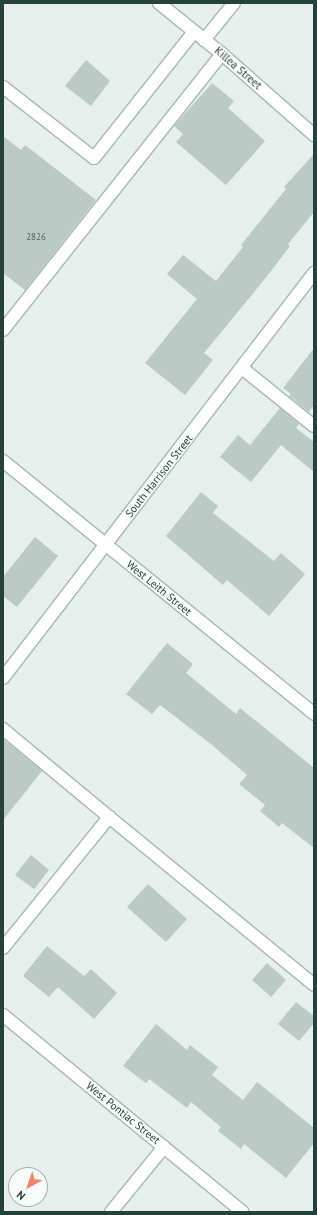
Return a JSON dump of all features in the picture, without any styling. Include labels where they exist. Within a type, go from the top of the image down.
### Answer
[{"type":"street","name":"Killea Street","points":[[159,3],[222,54],[314,135]]},
{"type":"street","points":[[204,40],[234,3]]},
{"type":"street","points":[[3,88],[94,158],[194,32]]},
{"type":"street","points":[[3,330],[222,54]]},
{"type":"street","name":"South Harrison Street","points":[[3,678],[314,273]]},
{"type":"street","points":[[242,368],[314,426]]},
{"type":"street","name":"West Leith Street","points":[[3,461],[314,714]]},
{"type":"street","points":[[3,729],[314,985]]},
{"type":"street","points":[[3,948],[109,817]]},
{"type":"street","name":"West Pontiac Street","points":[[3,1015],[243,1212]]},
{"type":"street","points":[[112,1212],[164,1147]]},
{"type":"building","points":[[86,60],[110,81],[91,106],[65,86]]},
{"type":"building","points":[[212,83],[234,101],[228,108],[265,141],[226,185],[176,142],[183,134],[174,126]]},
{"type":"building","points":[[3,136],[21,150],[25,145],[96,200],[25,290],[3,273]]},
{"type":"building","points":[[314,154],[314,212],[288,244],[290,246],[268,275],[204,353],[213,360],[185,395],[145,363],[197,299],[167,274],[183,255],[216,281],[243,247],[241,245],[286,189],[284,187]]},
{"type":"building","points":[[314,348],[314,405],[309,412],[289,396],[291,394],[283,388]]},
{"type":"building","points":[[280,408],[299,424],[296,428],[314,442],[314,472],[281,445],[251,482],[220,457],[238,435],[250,445]]},
{"type":"building","points":[[201,492],[218,506],[213,513],[274,561],[281,553],[305,574],[269,616],[227,580],[223,585],[166,536]]},
{"type":"building","points":[[35,537],[58,556],[17,607],[3,596],[3,577]]},
{"type":"building","points":[[167,643],[193,664],[186,673],[236,714],[240,708],[314,768],[314,848],[282,823],[279,827],[260,811],[265,805],[239,784],[247,775],[212,745],[160,705],[152,714],[126,694]]},
{"type":"building","points":[[3,739],[42,771],[3,820]]},
{"type":"building","points":[[31,855],[49,870],[34,889],[15,875]]},
{"type":"building","points":[[148,884],[187,919],[166,942],[127,907]]},
{"type":"building","points":[[47,946],[84,976],[91,969],[117,993],[94,1019],[58,987],[49,997],[23,976]]},
{"type":"building","points":[[267,963],[286,980],[271,997],[252,980]]},
{"type":"building","points":[[296,1002],[314,1016],[314,1023],[299,1041],[278,1024]]},
{"type":"building","points":[[156,1024],[187,1050],[190,1045],[218,1067],[212,1075],[243,1100],[257,1082],[314,1128],[314,1143],[286,1178],[244,1144],[241,1149],[218,1131],[221,1127],[191,1102],[187,1108],[149,1079],[146,1083],[123,1066]]}]
